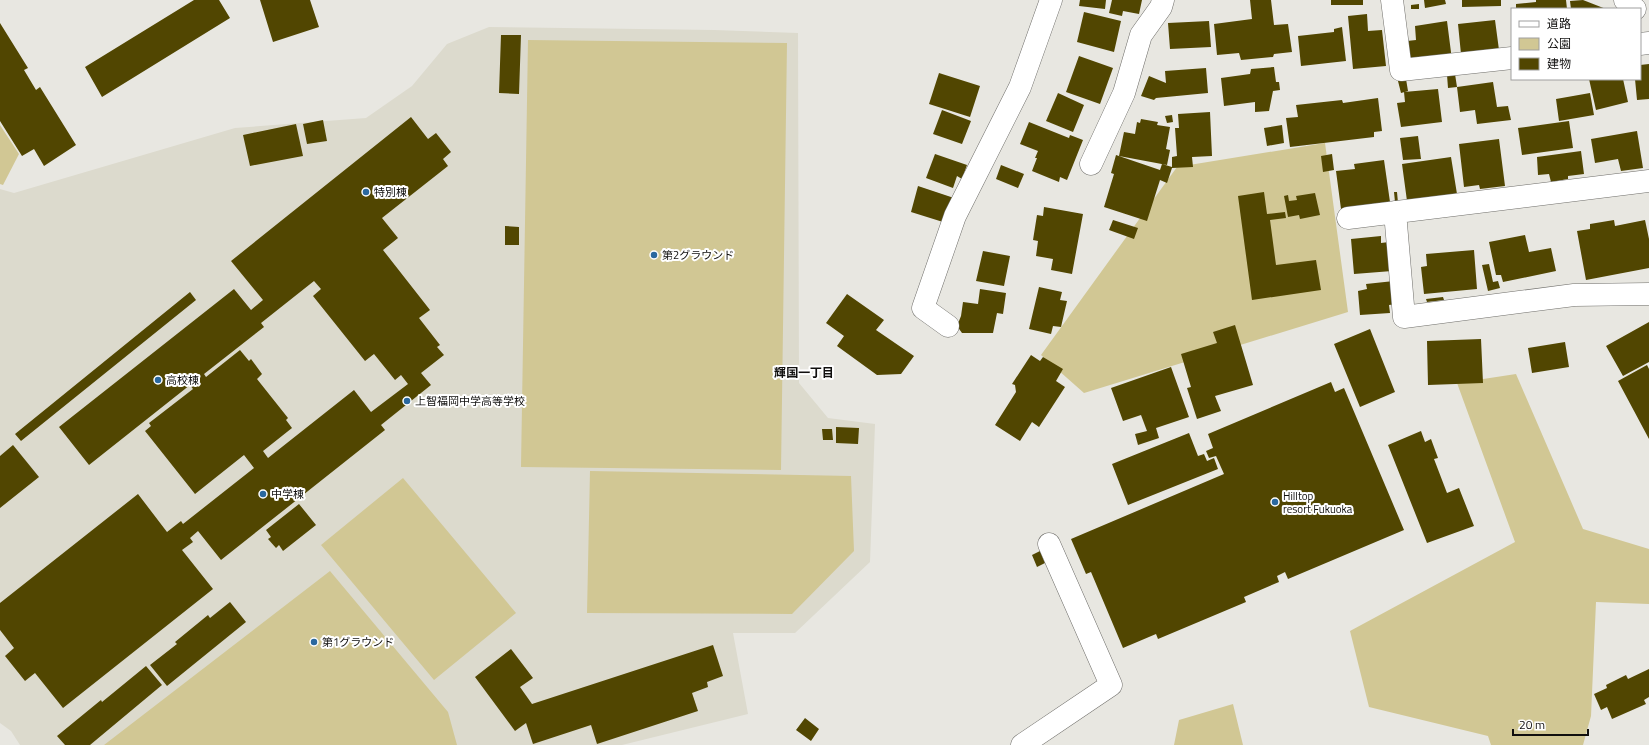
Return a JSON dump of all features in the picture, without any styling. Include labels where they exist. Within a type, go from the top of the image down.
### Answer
[{"type":"street","points":[[948,326],[923,308],[956,216],[1020,87],[1051,0]]},
{"type":"street","points":[[1091,164],[1124,93],[1141,35],[1161,7],[1163,0]]},
{"type":"street","points":[[1392,0],[1401,70],[1511,58]]},
{"type":"street","points":[[1625,0],[1634,8]]},
{"type":"street","points":[[1641,14],[1649,21]]},
{"type":"street","points":[[1348,218],[1649,181]]},
{"type":"street","points":[[1395,212],[1404,317],[1574,295],[1649,294]]},
{"type":"street","points":[[1022,745],[1111,685],[1049,544]]},
{"type":"shaded area","name":"上智福岡中学高等学校","points":[[489,27],[714,30],[798,33],[799,383],[828,418],[875,424],[870,562],[795,633],[733,633],[748,714],[622,745],[20,745],[11,731],[0,723],[0,189],[14,193],[235,128],[366,118],[412,86],[447,44]]},
{"type":"green space","name":"第2グラウンド","points":[[528,40],[787,43],[781,470],[521,467]]},
{"type":"green space","points":[[0,125],[19,154],[3,185],[0,184]]},
{"type":"green space","points":[[1325,143],[1348,312],[1084,393],[1041,355],[1177,167]]},
{"type":"green space","points":[[1516,374],[1583,529],[1649,549],[1649,604],[1596,602],[1591,716],[1583,745],[1491,745],[1488,736],[1369,707],[1350,631],[1515,542],[1457,383]]},
{"type":"green space","points":[[590,471],[851,476],[854,551],[792,614],[587,613]]},
{"type":"green space","points":[[403,478],[516,613],[434,680],[321,545]]},
{"type":"green space","name":"第1グラウンド","points":[[330,571],[448,712],[457,745],[104,745]]},
{"type":"green space","points":[[1233,704],[1243,745],[1174,745],[1179,720]]},
{"type":"building","points":[[194,0],[219,0],[230,18],[102,97],[85,67]]},
{"type":"building","points":[[260,0],[310,0],[319,27],[273,42]]},
{"type":"building","points":[[1080,0],[1106,0],[1105,9],[1079,6]]},
{"type":"building","points":[[1112,0],[1142,0],[1139,14],[1123,11],[1122,16],[1109,13]]},
{"type":"building","points":[[1250,0],[1271,0],[1274,25],[1288,24],[1292,52],[1274,54],[1273,57],[1241,60],[1239,53],[1217,55],[1214,24],[1252,19]]},
{"type":"building","points":[[1331,0],[1363,0],[1363,5],[1331,5]]},
{"type":"building","points":[[1424,0],[1445,0],[1446,4],[1425,8]]},
{"type":"building","points":[[1462,0],[1501,0],[1501,6],[1462,7]]},
{"type":"building","points":[[1536,0],[1566,0],[1567,8],[1516,8],[1516,4],[1536,2]]},
{"type":"building","points":[[1583,0],[1603,8],[1571,8],[1570,1]]},
{"type":"building","points":[[1419,4],[1419,9],[1411,9],[1411,5]]},
{"type":"building","points":[[1084,12],[1121,21],[1114,52],[1077,42]]},
{"type":"building","points":[[1367,14],[1368,31],[1382,30],[1386,66],[1353,69],[1348,16]]},
{"type":"building","points":[[1495,20],[1499,50],[1461,54],[1458,24]]},
{"type":"building","points":[[1209,21],[1211,47],[1170,49],[1168,23]]},
{"type":"building","points":[[1447,21],[1452,60],[1410,62],[1407,41],[1416,40],[1415,26]]},
{"type":"building","points":[[0,23],[28,68],[24,70],[36,90],[40,87],[76,145],[44,166],[34,149],[22,156],[0,121]]},
{"type":"building","points":[[1342,27],[1346,61],[1301,66],[1298,36],[1334,32],[1334,29]]},
{"type":"building","points":[[501,35],[521,35],[519,94],[499,93]]},
{"type":"building","points":[[1079,56],[1113,68],[1100,104],[1066,92]]},
{"type":"building","points":[[1649,64],[1649,99],[1637,100],[1635,80],[1641,80],[1641,65]]},
{"type":"building","points":[[1274,67],[1276,82],[1279,82],[1280,90],[1273,91],[1269,111],[1255,112],[1255,102],[1224,106],[1221,78],[1250,74],[1251,69]]},
{"type":"building","points":[[1206,68],[1208,93],[1156,98],[1154,100],[1141,96],[1149,76],[1166,83],[1165,71]]},
{"type":"building","points":[[939,73],[980,86],[970,117],[929,104]]},
{"type":"building","points":[[1455,74],[1457,87],[1448,88],[1447,75]]},
{"type":"building","points":[[1406,79],[1408,91],[1401,93],[1398,81]]},
{"type":"building","points":[[1589,80],[1623,80],[1628,102],[1596,110]]},
{"type":"building","points":[[1493,82],[1497,107],[1508,106],[1511,120],[1477,124],[1475,110],[1460,112],[1457,87]]},
{"type":"building","points":[[1438,89],[1442,122],[1401,127],[1397,103],[1405,102],[1404,92]]},
{"type":"building","points":[[1058,93],[1084,105],[1073,132],[1046,121]]},
{"type":"building","points":[[1590,93],[1594,115],[1559,121],[1556,99]]},
{"type":"building","points":[[1378,98],[1382,131],[1374,132],[1374,137],[1290,147],[1286,118],[1298,117],[1296,105],[1342,100],[1343,103]]},
{"type":"building","points":[[942,110],[971,121],[962,144],[933,134]]},
{"type":"building","points":[[1210,112],[1212,156],[1192,157],[1193,167],[1172,168],[1167,183],[1160,180],[1147,221],[1104,207],[1114,174],[1111,173],[1116,155],[1160,170],[1162,164],[1172,167],[1172,157],[1177,156],[1175,128],[1179,128],[1178,114]]},
{"type":"building","points":[[1172,115],[1173,122],[1167,123],[1165,116]]},
{"type":"building","points":[[411,117],[428,139],[436,133],[451,152],[443,159],[448,166],[382,218],[398,238],[383,250],[430,310],[419,318],[440,345],[437,347],[444,355],[421,373],[431,385],[381,425],[385,430],[221,560],[198,531],[190,538],[193,542],[182,550],[213,589],[63,708],[35,673],[25,681],[5,656],[14,648],[0,630],[0,603],[138,494],[167,532],[181,521],[183,524],[254,468],[244,455],[195,494],[145,431],[151,426],[149,423],[193,389],[190,385],[89,465],[59,427],[234,289],[251,310],[263,300],[231,261]],"holes":[[[314,281],[321,289],[313,296],[365,361],[374,354],[395,380],[401,375],[408,384],[371,412],[354,390],[268,458],[263,451],[292,428],[286,420],[288,418],[257,379],[262,374],[251,359],[249,361],[240,350],[206,377],[204,374],[264,327],[261,323]]]},
{"type":"building","points":[[1141,119],[1158,122],[1157,125],[1170,127],[1166,149],[1170,150],[1167,165],[1119,156],[1124,132],[1135,134],[1137,122],[1140,123]]},
{"type":"building","points":[[323,120],[327,141],[307,144],[303,124]]},
{"type":"building","points":[[1569,121],[1573,148],[1522,155],[1518,128]]},
{"type":"building","points":[[1029,122],[1069,138],[1070,135],[1083,140],[1067,180],[1060,177],[1059,182],[1032,171],[1038,151],[1020,144]]},
{"type":"building","points":[[296,124],[303,156],[250,166],[243,135]]},
{"type":"building","points":[[1282,125],[1284,143],[1267,146],[1264,128]]},
{"type":"building","points":[[1637,131],[1643,168],[1621,171],[1618,159],[1595,163],[1591,139]]},
{"type":"building","points":[[1418,136],[1421,159],[1403,160],[1400,138]]},
{"type":"building","points":[[1499,139],[1505,186],[1480,189],[1479,185],[1464,187],[1459,144]]},
{"type":"building","points":[[1581,151],[1584,174],[1568,176],[1568,179],[1551,182],[1549,174],[1538,175],[1537,157]]},
{"type":"building","points":[[935,154],[967,165],[962,179],[957,176],[953,188],[926,178]]},
{"type":"building","points":[[1332,154],[1334,170],[1323,172],[1321,156]]},
{"type":"building","points":[[1451,157],[1457,194],[1407,201],[1402,164]]},
{"type":"building","points":[[1384,160],[1390,202],[1341,209],[1336,171],[1355,169],[1354,164]]},
{"type":"building","points":[[1001,165],[1024,174],[1018,188],[996,179]]},
{"type":"building","points":[[918,186],[957,199],[943,222],[911,212]]},
{"type":"building","points":[[1264,192],[1267,214],[1285,212],[1286,218],[1270,220],[1276,265],[1316,260],[1321,290],[1252,300],[1238,196]]},
{"type":"building","points":[[1394,192],[1397,192],[1398,203],[1395,202]]},
{"type":"building","points":[[1315,193],[1320,215],[1300,219],[1299,215],[1288,217],[1284,196],[1288,195],[1289,201],[1297,200],[1296,196]]},
{"type":"building","points":[[1044,207],[1083,214],[1072,274],[1051,270],[1053,259],[1036,256],[1038,241],[1033,240],[1037,215],[1043,216]]},
{"type":"building","points":[[1113,220],[1138,228],[1134,239],[1109,230]]},
{"type":"building","points":[[1614,220],[1615,226],[1645,220],[1649,239],[1649,268],[1586,280],[1577,231],[1590,229],[1590,224]]},
{"type":"building","points":[[505,226],[519,227],[519,245],[505,245]]},
{"type":"building","points":[[1525,235],[1529,252],[1551,248],[1556,271],[1503,282],[1501,275],[1496,275],[1489,242]]},
{"type":"building","points":[[1381,236],[1381,243],[1389,242],[1392,271],[1354,274],[1351,239]]},
{"type":"building","points":[[1474,250],[1477,289],[1424,294],[1421,267],[1427,266],[1426,254]]},
{"type":"building","points":[[983,251],[1010,256],[1004,286],[976,281]]},
{"type":"building","points":[[1489,264],[1493,282],[1498,281],[1500,288],[1488,291],[1482,265]]},
{"type":"building","points":[[1394,281],[1397,304],[1389,305],[1390,313],[1360,315],[1358,291],[1367,289],[1366,284]]},
{"type":"building","points":[[1039,287],[1062,292],[1060,300],[1067,301],[1061,327],[1053,326],[1051,334],[1029,329]]},
{"type":"building","points":[[980,289],[1006,293],[1003,314],[997,313],[993,333],[962,333],[957,326],[961,316],[963,302],[978,304]]},
{"type":"building","points":[[190,292],[196,300],[21,441],[15,434]]},
{"type":"building","points":[[847,294],[884,320],[876,330],[914,356],[901,374],[877,375],[837,346],[844,336],[826,323]]},
{"type":"building","points":[[1443,297],[1444,300],[1427,302],[1426,299]]},
{"type":"building","points":[[1649,322],[1649,362],[1623,376],[1606,346]]},
{"type":"building","points":[[1235,325],[1253,385],[1215,396],[1221,411],[1197,419],[1187,388],[1191,387],[1181,354],[1217,343],[1213,332]]},
{"type":"building","points":[[1370,329],[1395,392],[1360,407],[1334,344]]},
{"type":"building","points":[[1481,339],[1483,383],[1428,385],[1427,341]]},
{"type":"building","points":[[1565,342],[1569,367],[1532,373],[1528,348]]},
{"type":"building","points":[[1031,355],[1040,361],[1043,357],[1063,369],[1056,381],[1065,387],[1039,427],[1032,422],[1020,441],[995,425],[1016,392],[1015,385],[1012,384]]},
{"type":"building","points":[[1647,365],[1649,369],[1649,439],[1618,381]]},
{"type":"building","points":[[1171,367],[1189,417],[1156,428],[1159,438],[1138,445],[1135,434],[1147,431],[1141,415],[1123,421],[1111,388]]},
{"type":"building","name":"Hilltop resort Fukuoka","points":[[1331,382],[1335,392],[1344,388],[1404,530],[1288,579],[1285,572],[1277,576],[1279,582],[1244,597],[1246,602],[1158,639],[1156,634],[1123,648],[1091,572],[1086,574],[1071,539],[1224,474],[1216,456],[1209,458],[1206,451],[1213,448],[1208,434]]},
{"type":"building","points":[[836,427],[859,428],[858,444],[836,443]]},
{"type":"building","points":[[822,429],[832,429],[833,440],[823,440]]},
{"type":"building","points":[[1421,431],[1425,442],[1431,439],[1438,458],[1434,459],[1447,493],[1459,488],[1474,526],[1427,543],[1388,445]]},
{"type":"building","points":[[1189,433],[1198,456],[1204,454],[1207,461],[1214,458],[1218,469],[1128,505],[1112,464]]},
{"type":"building","points":[[13,445],[39,477],[0,508],[0,456]]},
{"type":"building","points":[[299,504],[316,525],[283,551],[279,545],[276,548],[268,539],[271,537],[266,530]]},
{"type":"building","points":[[1040,551],[1045,563],[1037,567],[1032,555]]},
{"type":"building","points":[[230,602],[246,622],[167,686],[150,665],[177,644],[175,642],[208,615],[210,618]]},
{"type":"building","points":[[713,645],[723,676],[707,682],[708,687],[692,693],[698,711],[597,744],[591,725],[533,744],[526,723],[515,731],[475,677],[511,649],[533,678],[520,687],[532,704]]},
{"type":"building","points":[[146,666],[162,685],[90,745],[65,745],[57,736],[101,700],[102,702]]},
{"type":"building","points":[[1649,669],[1649,697],[1644,700],[1646,704],[1612,719],[1607,707],[1601,710],[1594,694],[1607,688],[1606,685],[1626,675],[1628,679]]},
{"type":"building","points":[[805,718],[819,729],[811,741],[796,730]]},
{"type":"place","name":"特別棟","points":[[366,192]]},
{"type":"place","name":"第2グラウンド","points":[[654,255]]},
{"type":"place","name":"高校棟","points":[[158,380]]},
{"type":"place","name":"上智福岡中学高等学校","points":[[407,401]]},
{"type":"place","name":"中学棟","points":[[263,494]]},
{"type":"place","name":"Hilltop resort Fukuoka","points":[[1275,502]]},
{"type":"place","name":"第1グラウンド","points":[[314,642]]},
{"type":"district","name":"輝国一丁目","points":[[804,372]]}]
